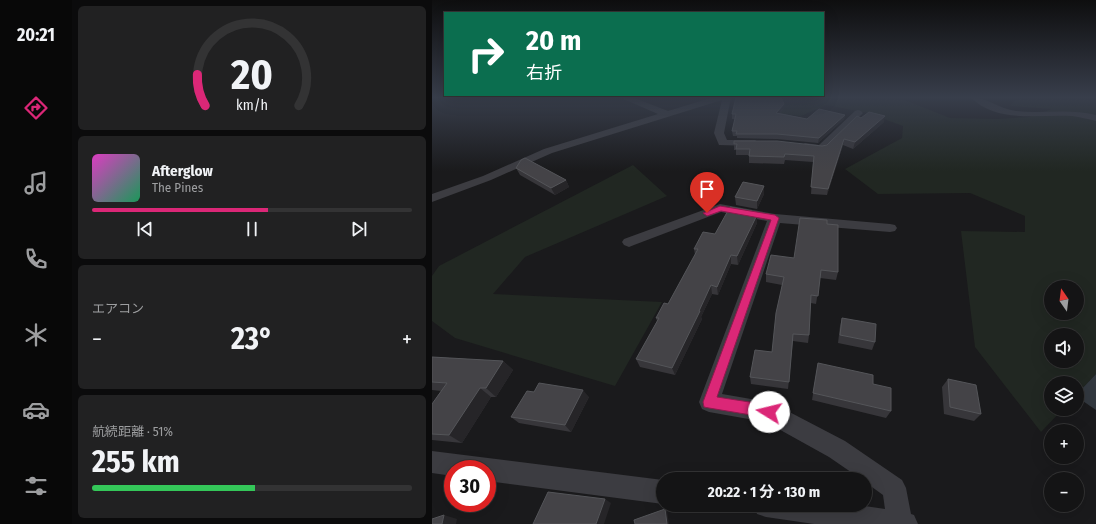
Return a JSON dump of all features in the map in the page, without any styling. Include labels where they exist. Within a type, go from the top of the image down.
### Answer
[{"type":"street","points":[[432,198],[487,178],[548,151],[642,121]]},
{"type":"street","points":[[722,121],[719,133],[723,143],[762,143]]},
{"type":"street","points":[[792,145],[821,148],[849,121]]},
{"type":"street","points":[[629,242],[720,208],[775,218],[890,228]]},
{"type":"street","points":[[775,218],[709,402],[769,412],[837,449],[894,488],[903,523],[819,512]]},
{"type":"street","points":[[432,462],[656,491]]},
{"type":"shaded area","points":[[891,121],[1096,121],[1096,374],[1084,387],[1084,376],[1044,376],[1044,416],[1056,416],[1049,424],[1044,424],[1044,429],[1041,432],[975,347],[961,231],[1025,232],[1025,216],[970,193],[878,194],[845,169],[902,138],[903,126]]},
{"type":"shaded area","points":[[633,165],[667,196],[525,257],[493,294],[662,302],[615,386],[455,338],[432,321],[432,276],[439,266]]},
{"type":"shaded area","points":[[1096,374],[1096,410],[1084,402],[1084,387]]},
{"type":"building","points":[[734,121],[838,121],[819,138],[777,134],[736,134],[737,131],[732,131]]},
{"type":"building","points":[[851,121],[879,121],[855,142],[844,139],[828,189],[811,187],[814,156],[785,154],[784,157],[749,156],[750,149],[736,149],[737,144],[734,144],[734,141],[777,141],[822,146],[827,145]]},
{"type":"building","points":[[525,158],[566,180],[551,188],[516,168],[521,160]]},
{"type":"building","points":[[743,182],[764,186],[757,201],[735,197]]},
{"type":"building","points":[[730,207],[752,211],[751,214],[757,215],[737,256],[731,255],[717,287],[711,285],[672,368],[636,359],[659,318],[656,318],[664,303],[668,304],[698,249],[694,249],[703,232],[715,234]]},
{"type":"building","points":[[800,218],[827,220],[827,224],[838,225],[838,272],[821,270],[818,296],[811,295],[809,335],[793,334],[789,382],[750,377],[755,350],[772,352],[776,313],[784,277],[766,274],[771,255],[794,258]]},
{"type":"building","points":[[842,318],[876,324],[875,342],[840,335]]},
{"type":"building","points":[[432,357],[503,361],[486,388],[480,388],[449,435],[432,434],[432,404],[447,383],[432,382]]},
{"type":"building","points":[[818,363],[873,375],[873,384],[891,388],[891,411],[813,393]]},
{"type":"building","points":[[948,379],[976,385],[981,414],[950,407]]},
{"type":"building","points":[[539,383],[583,390],[565,425],[511,417],[527,391],[534,392]]},
{"type":"building","points":[[548,492],[605,499],[596,524],[533,524]]},
{"type":"building","points":[[657,512],[665,512],[667,524],[635,524],[634,520]]},
{"type":"building","points":[[444,515],[442,524],[432,524],[432,519]]},
{"type":"route","points":[[707,213],[720,208],[775,218],[709,402],[769,412]]}]
